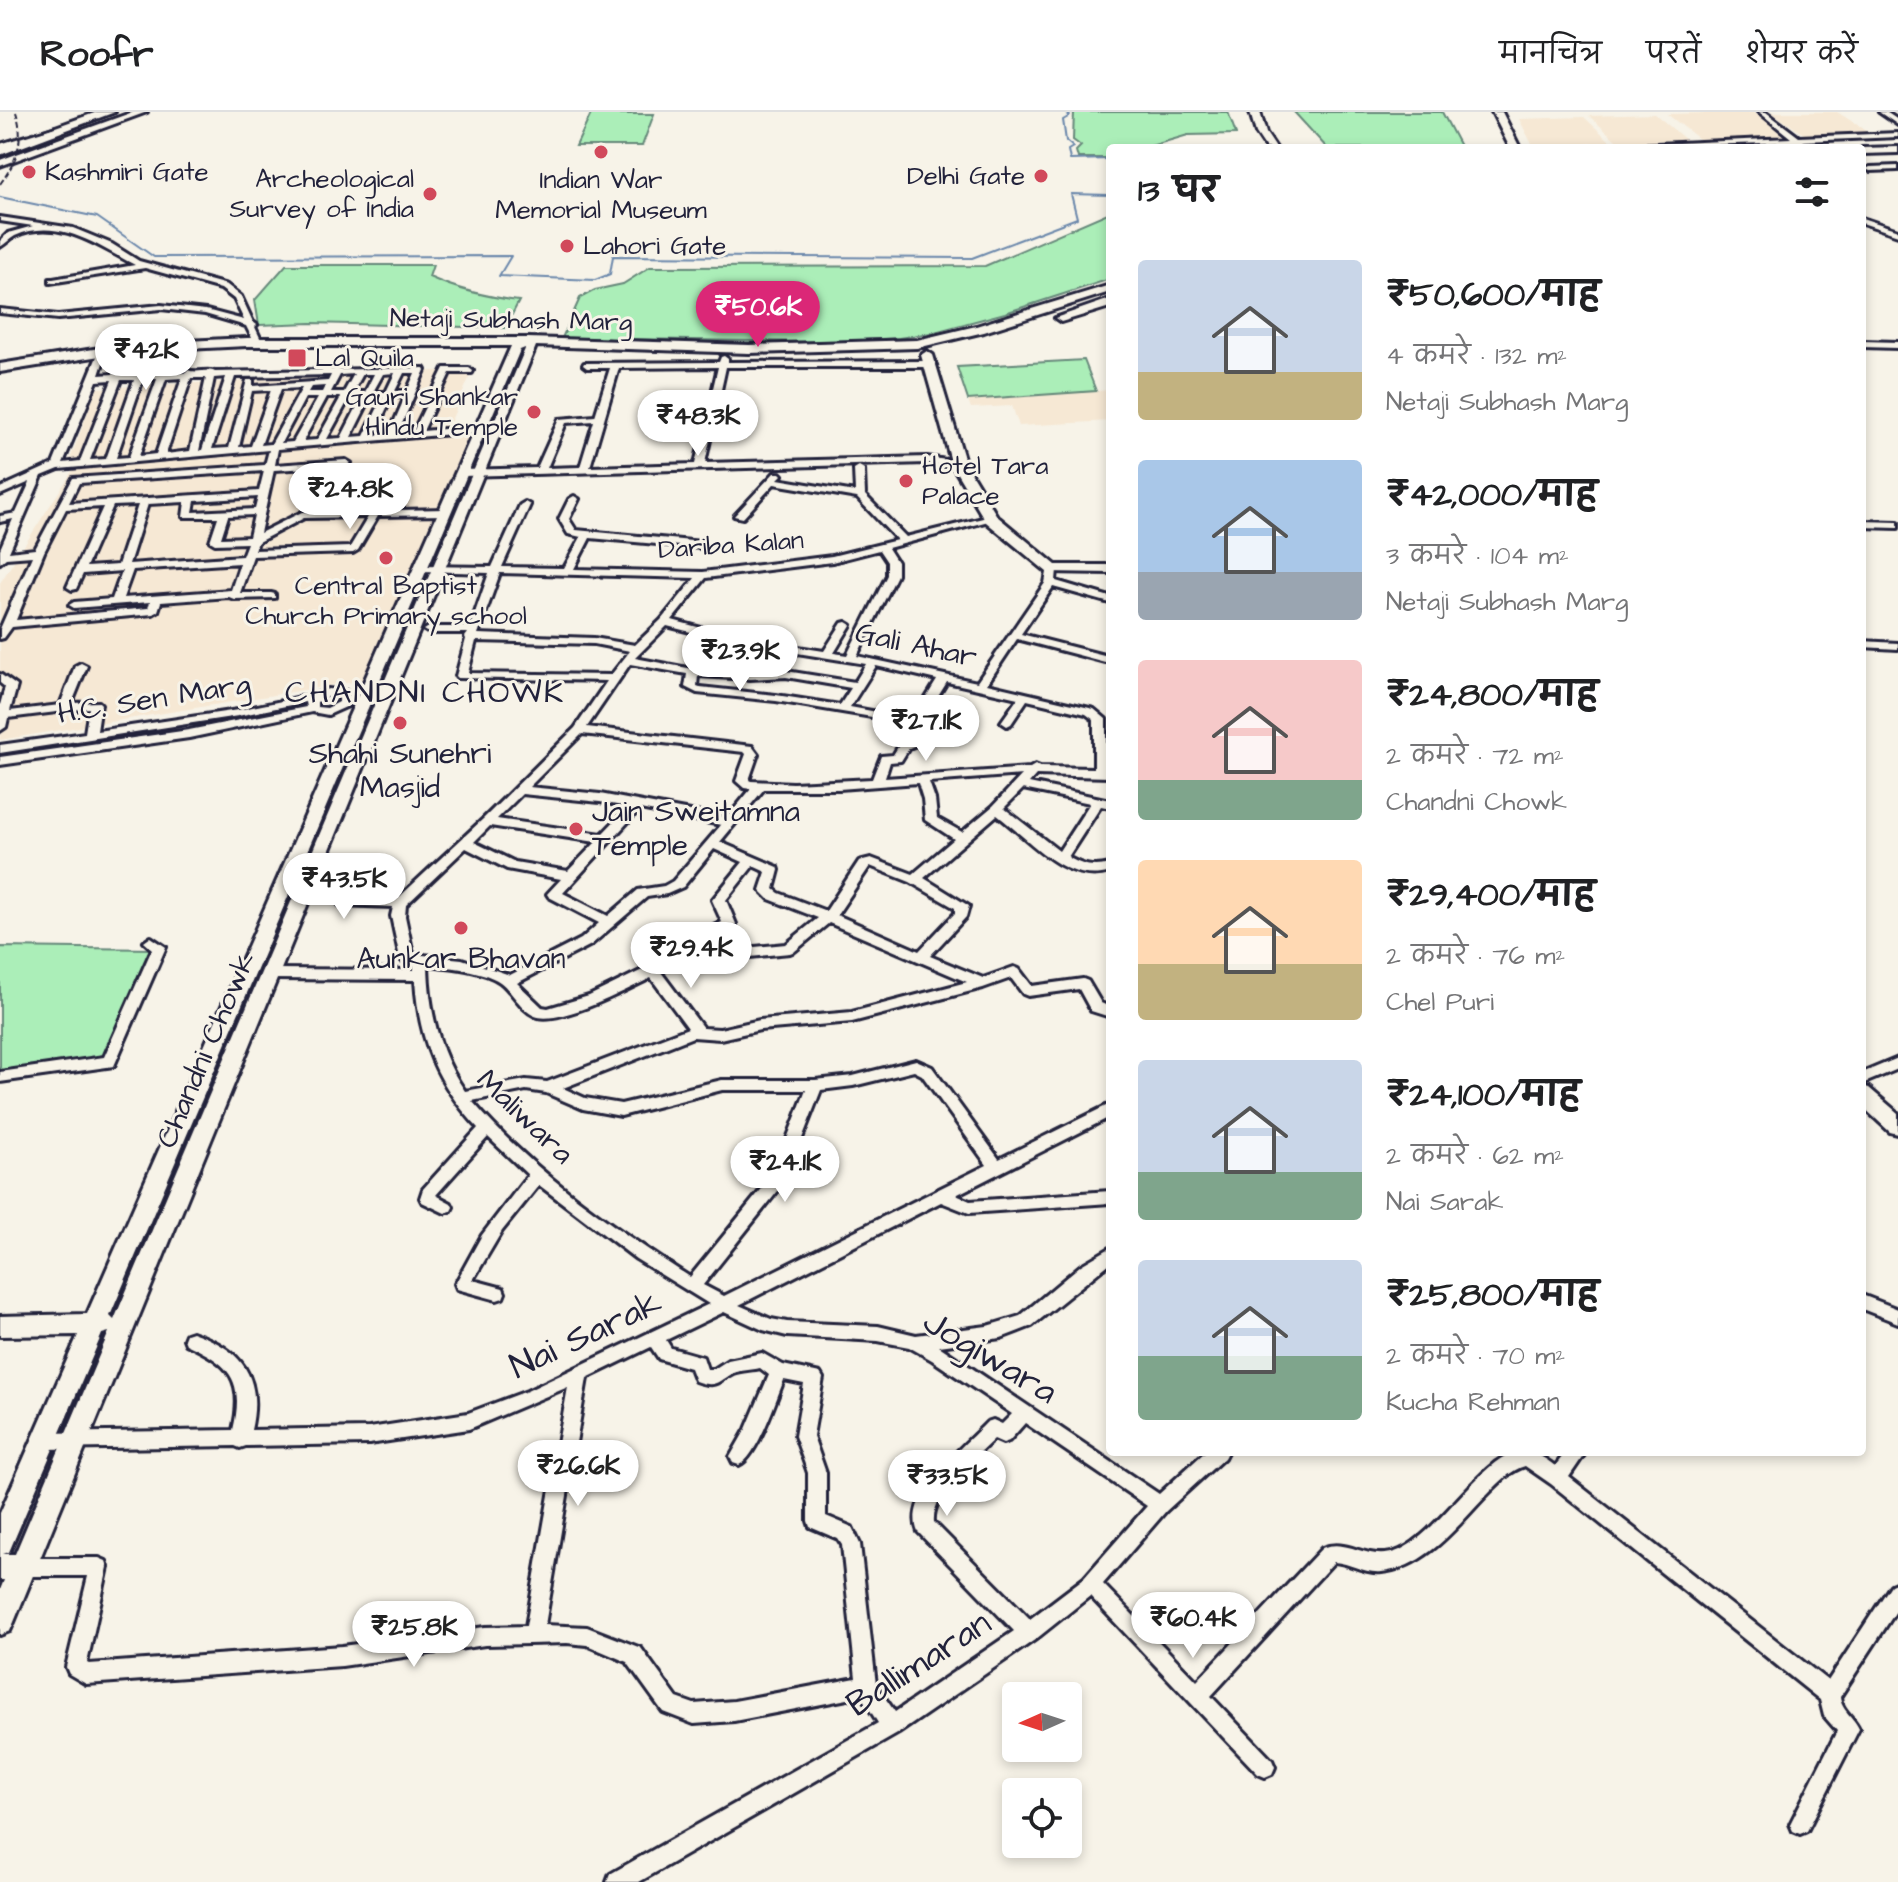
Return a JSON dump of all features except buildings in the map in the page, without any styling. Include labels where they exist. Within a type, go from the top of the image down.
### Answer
[{"type":"highway","points":[[0,149],[40,137],[61,135],[109,112]]},
{"type":"street","points":[[0,160],[124,112]]},
{"type":"street","points":[[0,149],[142,112]]},
{"type":"street","points":[[1255,112],[1269,144]]},
{"type":"street","points":[[1497,112],[1513,144]]},
{"type":"street","points":[[1762,112],[1802,144]]},
{"type":"street","points":[[1882,112],[1896,120]]},
{"type":"street","points":[[1248,134],[1254,144]]},
{"type":"street","points":[[1705,144],[1898,135]]},
{"type":"street","points":[[1875,136],[1897,152]]},
{"type":"street","points":[[1866,154],[1897,152]]},
{"type":"street","points":[[1870,169],[1898,168]]},
{"type":"street","points":[[0,219],[48,225],[91,238],[145,266],[186,274],[224,287],[238,298],[253,325],[258,342]]},
{"type":"street","points":[[1866,221],[1898,233]]},
{"type":"street","points":[[0,245],[11,235],[48,225]]},
{"type":"street","points":[[53,281],[145,266]]},
{"type":"street","name":"Netaji Subhash Marg","points":[[0,370],[125,348],[258,342],[746,349],[917,344],[980,329],[1106,289]]},
{"type":"street","name":"Netaji Subhash Marg","points":[[0,370],[102,354],[246,344],[525,346],[723,362],[928,359],[1106,304]]},
{"type":"street","points":[[0,311],[58,317],[161,307],[206,312],[253,325]]},
{"type":"street","points":[[1866,344],[1898,345]]},
{"type":"street","name":"Chandni Chowk","points":[[0,1543],[356,698],[430,568],[525,346]]},
{"type":"street","points":[[57,466],[102,354]]},
{"type":"street","points":[[928,359],[959,465],[991,519],[1051,576],[1106,598]]},
{"type":"street","points":[[587,365],[723,362],[699,467]]},
{"type":"street","points":[[584,470],[615,365]]},
{"type":"street","points":[[344,441],[380,370]]},
{"type":"street","points":[[367,439],[401,370]]},
{"type":"street","points":[[94,378],[188,373],[231,375],[421,370],[392,437]]},
{"type":"street","points":[[417,434],[447,370],[469,371]]},
{"type":"street","points":[[296,445],[338,371]]},
{"type":"street","points":[[320,443],[360,371]]},
{"type":"street","points":[[160,457],[188,373]]},
{"type":"street","points":[[194,454],[211,373]]},
{"type":"street","points":[[233,451],[253,374]]},
{"type":"street","points":[[110,462],[140,375]]},
{"type":"street","points":[[206,453],[231,375]]},
{"type":"street","points":[[133,459],[163,376]]},
{"type":"street","points":[[84,464],[118,377]]},
{"type":"street","points":[[248,389],[331,383]]},
{"type":"street","points":[[234,593],[253,540],[274,447],[308,384]]},
{"type":"street","points":[[255,449],[277,387]]},
{"type":"street","points":[[303,395],[412,394]]},
{"type":"street","points":[[540,472],[562,421],[601,418]]},
{"type":"street","points":[[0,492],[57,466],[490,428]]},
{"type":"street","points":[[469,476],[901,460],[959,465]]},
{"type":"street","points":[[0,636],[9,624],[39,552],[76,480],[346,463]]},
{"type":"street","points":[[469,476],[776,476],[940,463]]},
{"type":"street","points":[[859,469],[860,496]]},
{"type":"street","points":[[1,557],[38,475]]},
{"type":"street","name":"Chandni Chowk","points":[[0,1622],[12,1567],[76,1441],[386,696],[446,512],[469,476]]},
{"type":"street","points":[[776,476],[860,496],[902,539]]},
{"type":"street","points":[[739,516],[776,476]]},
{"type":"street","points":[[65,506],[264,494]]},
{"type":"street","points":[[191,499],[186,514],[260,512]]},
{"type":"street","points":[[574,499],[564,519],[572,532],[702,545]]},
{"type":"street","points":[[117,600],[144,502]]},
{"type":"street","points":[[72,587],[109,504]]},
{"type":"street","points":[[525,505],[495,569],[471,633],[462,676],[616,678]]},
{"type":"street","points":[[224,514],[215,541],[253,540],[302,515],[446,512]]},
{"type":"street","points":[[79,571],[353,550],[375,513]]},
{"type":"street","points":[[0,519],[20,515]]},
{"type":"street","name":"Dariba Kalan","points":[[430,568],[569,569],[703,575],[804,564],[991,519]]},
{"type":"street","points":[[1866,524],[1898,525]]},
{"type":"street","points":[[569,569],[587,535]]},
{"type":"street","points":[[851,658],[892,575],[892,562],[881,545]]},
{"type":"street","points":[[1,557],[39,552]]},
{"type":"street","points":[[1051,576],[1106,569]]},
{"type":"street","points":[[313,870],[350,871],[342,897],[344,902],[400,903],[579,730],[627,660],[665,622],[703,575]]},
{"type":"street","points":[[981,685],[1018,636],[1051,576]]},
{"type":"street","points":[[234,593],[236,597],[271,596]]},
{"type":"street","points":[[74,605],[234,593]]},
{"type":"street","points":[[9,624],[153,611],[157,598]]},
{"type":"street","name":"Gali Ahar","points":[[665,622],[734,640],[851,658],[945,677],[1098,715],[1105,772]]},
{"type":"street","points":[[828,654],[846,625]]},
{"type":"street","points":[[429,630],[594,641],[637,649]]},
{"type":"street","points":[[1018,636],[1106,659]]},
{"type":"street","points":[[1866,644],[1898,646]]},
{"type":"street","points":[[627,660],[693,672],[750,676],[786,674],[858,686]]},
{"type":"street","points":[[843,709],[873,662]]},
{"type":"street","points":[[65,707],[81,666]]},
{"type":"street","points":[[693,672],[691,687],[697,690],[884,716]]},
{"type":"street","points":[[0,677],[11,686],[1,721],[65,707],[96,705],[90,736]]},
{"type":"street","points":[[927,706],[945,677]]},
{"type":"street","points":[[313,703],[336,692],[356,698],[386,696]]},
{"type":"street","points":[[1007,722],[1024,697]]},
{"type":"street","points":[[313,703],[335,710],[356,698]]},
{"type":"street","name":"H.C. Sen Marg","points":[[0,761],[67,745],[90,736],[313,703]]},
{"type":"street","name":"H.C. Sen Marg","points":[[0,749],[189,734],[313,703]]},
{"type":"street","points":[[877,783],[885,759],[898,757],[905,745],[918,742],[925,723]]},
{"type":"street","points":[[579,730],[748,749],[752,754],[743,783],[761,785],[923,781],[1035,769],[1105,772]]},
{"type":"street","points":[[915,879],[960,837],[997,809],[1035,769]]},
{"type":"street","points":[[923,781],[931,820],[960,837]]},
{"type":"street","points":[[510,981],[574,950],[643,893],[678,884],[728,822],[749,804],[761,785]]},
{"type":"street","points":[[1022,785],[1104,803],[1060,859]]},
{"type":"street","points":[[518,790],[638,804],[728,822]]},
{"type":"street","points":[[610,923],[554,896],[638,804]]},
{"type":"street","points":[[997,809],[1060,859],[1089,871],[1106,872]]},
{"type":"street","points":[[487,822],[606,839]]},
{"type":"street","points":[[464,842],[506,864],[571,876]]},
{"type":"street","points":[[713,844],[775,872],[768,886],[770,893],[830,915],[920,958],[983,983]]},
{"type":"street","points":[[718,954],[706,935],[728,925],[719,900],[751,860]]},
{"type":"street","points":[[270,974],[462,964],[510,981],[538,1012],[544,1014],[594,1000],[674,960],[790,948],[830,915],[866,862],[874,862],[915,879],[963,909],[920,958]]},
{"type":"street","name":"Maliwara","points":[[400,903],[398,916],[407,958],[421,967],[435,1044],[445,1075],[460,1098],[487,1128],[539,1174],[623,1241],[721,1306]]},
{"type":"street","points":[[0,1077],[109,1062],[159,947],[151,942]]},
{"type":"street","points":[[548,1088],[698,1031],[720,1034],[770,1024],[852,1017],[983,983],[1012,971],[1028,991],[1079,984],[1096,1007],[1106,1011]]},
{"type":"street","points":[[654,972],[698,1031]]},
{"type":"street","points":[[1866,1077],[1898,1063]]},
{"type":"street","points":[[460,1098],[511,1086],[548,1088],[583,1103],[621,1110],[722,1085],[815,1085],[920,1066],[997,1167]]},
{"type":"street","points":[[692,1287],[780,1178],[815,1085]]},
{"type":"street","points":[[1866,1098],[1898,1126]]},
{"type":"street","name":"Nai Sarak","points":[[44,1441],[369,1436],[469,1421],[502,1410],[721,1306],[944,1197],[1106,1113]]},
{"type":"street","points":[[445,1207],[428,1198],[429,1193],[487,1128]]},
{"type":"street","points":[[497,1293],[463,1284],[495,1224],[539,1174]]},
{"type":"street","points":[[944,1197],[969,1207],[1106,1197]]},
{"type":"street","points":[[915,1342],[1003,1331],[1021,1323],[1074,1278],[1106,1258]]},
{"type":"street","points":[[1866,1304],[1898,1316]]},
{"type":"street","name":"Jogiwara","points":[[721,1306],[783,1329],[855,1333],[915,1342],[1160,1505]]},
{"type":"street","points":[[0,1326],[124,1324]]},
{"type":"street","points":[[654,1337],[665,1354],[697,1362],[701,1376],[717,1376],[728,1367],[762,1360],[779,1372],[807,1374],[815,1380],[804,1436],[817,1473],[817,1521],[845,1533],[851,1544],[867,1690],[892,1726]]},
{"type":"street","points":[[192,1339],[223,1354],[238,1367],[248,1405],[240,1440]]},
{"type":"street","points":[[739,1457],[779,1372]]},
{"type":"street","points":[[534,1635],[579,1374]]},
{"type":"street","points":[[1024,1413],[1003,1435],[993,1428],[928,1498],[921,1513],[925,1526],[1029,1632]]},
{"type":"street","name":"Ballimaran","points":[[618,1882],[892,1726],[1029,1632],[1091,1584],[1160,1505],[1214,1456]]},
{"type":"street","points":[[1557,1478],[1574,1456]]},
{"type":"street","points":[[1197,1696],[1332,1552],[1371,1564],[1408,1556],[1447,1528],[1493,1476],[1515,1459],[1528,1458],[1830,1695]]},
{"type":"street","points":[[12,1567],[99,1567],[76,1667],[86,1674],[342,1656],[461,1639],[587,1636],[634,1655],[670,1705],[694,1714],[734,1711],[851,1688],[867,1690]]},
{"type":"street","points":[[1091,1584],[1265,1767]]},
{"type":"street","points":[[1800,1824],[1849,1729],[1831,1709],[1830,1695],[1898,1591]]},
{"type":"shaded area","points":[[1753,112],[1791,138],[1703,142],[1667,114]]},
{"type":"shaded area","points":[[1771,112],[1837,112],[1872,134],[1808,137]]},
{"type":"shaded area","points":[[1655,114],[1686,140],[1618,142],[1589,116]]},
{"type":"shaded area","points":[[1584,117],[1611,142],[1532,144],[1519,119]]},
{"type":"shaded area","points":[[473,369],[448,428],[69,462],[97,388]]},
{"type":"shaded area","points":[[1106,390],[1106,421],[1019,426],[1012,406],[971,408],[968,400]]},
{"type":"shaded area","points":[[473,432],[365,680],[0,740],[0,583],[75,467]]},
{"type":"green space","points":[[1074,112],[1228,112],[1236,134],[1188,135],[1158,144],[1106,144],[1106,158],[1078,158],[1076,151],[1081,146],[1073,140]]},
{"type":"green space","points":[[1294,112],[1442,112],[1459,144],[1323,144]]},
{"type":"green space","points":[[591,114],[654,114],[642,146],[576,146]]},
{"type":"green space","points":[[1106,214],[1106,280],[931,333],[827,342],[562,338],[580,298],[595,290],[623,284],[650,267],[985,266]]},
{"type":"green space","points":[[286,265],[433,265],[429,277],[440,282],[519,301],[505,328],[311,323],[259,325],[255,300]]},
{"type":"green space","points":[[1084,360],[1096,391],[968,400],[957,367]]},
{"type":"green space","points":[[0,947],[155,949],[112,1055],[0,1072]]},
{"type":"waterway","points":[[1065,112],[1070,116],[1063,120],[1066,141],[1073,147],[1068,150],[1070,160],[1106,159]]},
{"type":"waterway","points":[[0,197],[97,217],[154,257],[511,256],[499,276],[595,280],[610,274],[613,256],[972,258],[1077,218],[1071,194],[1106,195]]},
{"type":"railway","points":[[0,184],[18,150],[20,132],[16,112]]},
{"type":"place","name":"Indian War Memorial Museum","points":[[601,152]]},
{"type":"place","name":"Kashmiri Gate","points":[[29,172]]},
{"type":"place","name":"Delhi Gate","points":[[1041,176]]},
{"type":"place","name":"Archeological Survey of India","points":[[430,194]]},
{"type":"place","name":"Lahori Gate","points":[[567,246]]},
{"type":"place","name":"Lal Quila","points":[[297,358]]},
{"type":"place","name":"Gauri Shankar Hindu Temple","points":[[534,412]]},
{"type":"place","name":"Hotel Tara Palace","points":[[906,481]]},
{"type":"place","name":"Central Baptist Church Primary school","points":[[386,558]]},
{"type":"place","name":"Shahi Sunehri Masjid","points":[[400,723]]},
{"type":"place","name":"Jain Sweitamna Temple","points":[[576,829]]},
{"type":"place","name":"Aunkar Bhavan","points":[[461,928]]},
{"type":"district","name":"CHANDNI CHOWK","points":[[425,692]]}]
